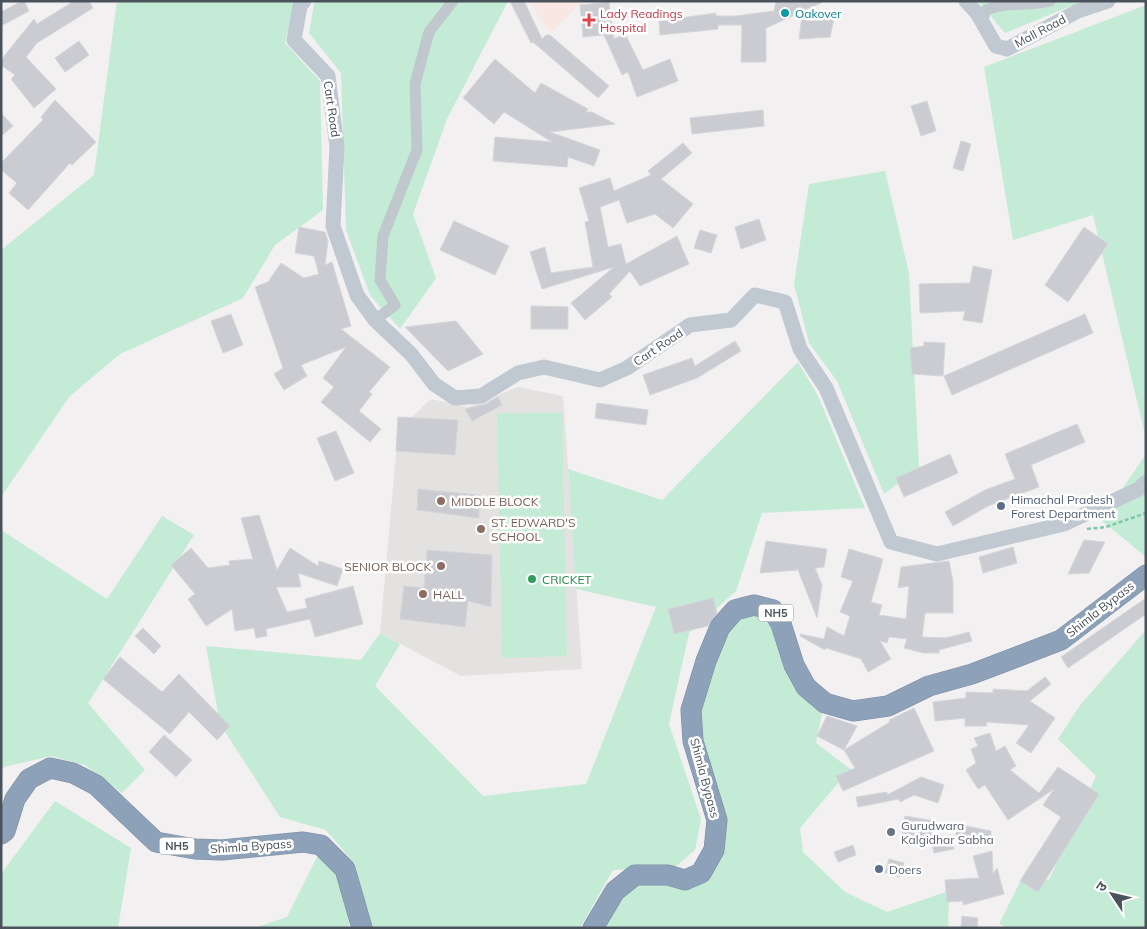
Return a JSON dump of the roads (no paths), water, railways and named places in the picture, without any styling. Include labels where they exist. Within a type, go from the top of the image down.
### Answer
[{"type":"highway","name":"Shimla Bypass","points":[[593,928],[615,891],[635,875],[668,875],[685,880],[701,873],[714,850],[717,820],[693,741],[691,710],[716,636],[720,627],[734,610],[754,605],[773,610],[781,624],[794,665],[806,687],[825,703],[853,711],[888,706],[929,686],[972,674],[1061,640],[1146,575]]},
{"type":"highway","name":"Shimla Bypass","points":[[1,834],[5,830],[15,799],[29,779],[50,768],[73,772],[96,784],[156,842],[195,849],[213,850],[303,842],[321,845],[345,869],[362,928]]},
{"type":"main road","name":"Cart Road","points":[[304,1],[300,6],[294,40],[328,76],[337,147],[333,226],[356,295],[375,320],[411,354],[434,384],[455,398],[481,396],[518,373],[544,367],[600,380],[627,368],[690,325],[731,320],[755,295],[785,302],[800,349],[826,388],[891,542],[937,554],[1064,524],[1139,489],[1146,482]]},
{"type":"main road","name":"Mall Road","points":[[966,1],[982,20],[996,46],[1007,49],[1078,11],[1108,1]]},
{"type":"street","points":[[375,320],[395,305],[380,280],[383,236],[417,150],[415,84],[430,32],[453,1]]},
{"type":"street","points":[[982,20],[986,10],[996,5],[1038,5],[1050,1]]},
{"type":"place","name":"Oakover","points":[[785,13]]},
{"type":"place","name":"Lady Readings Hospital","points":[[589,20]]},
{"type":"place","name":"MIDDLE BLOCK","points":[[441,501]]},
{"type":"place","name":"Himachal Pradesh Forest Department","points":[[1001,506]]},
{"type":"place","name":"ST. EDWARD'S SCHOOL","points":[[481,529]]},
{"type":"place","name":"SENIOR BLOCK","points":[[441,566]]},
{"type":"place","name":"CRICKET","points":[[532,579]]},
{"type":"place","name":"HALL","points":[[423,594]]},
{"type":"place","name":"Gurudwara Kalgidhar Sabha","points":[[891,832]]},
{"type":"place","name":"Doers","points":[[879,869]]}]
